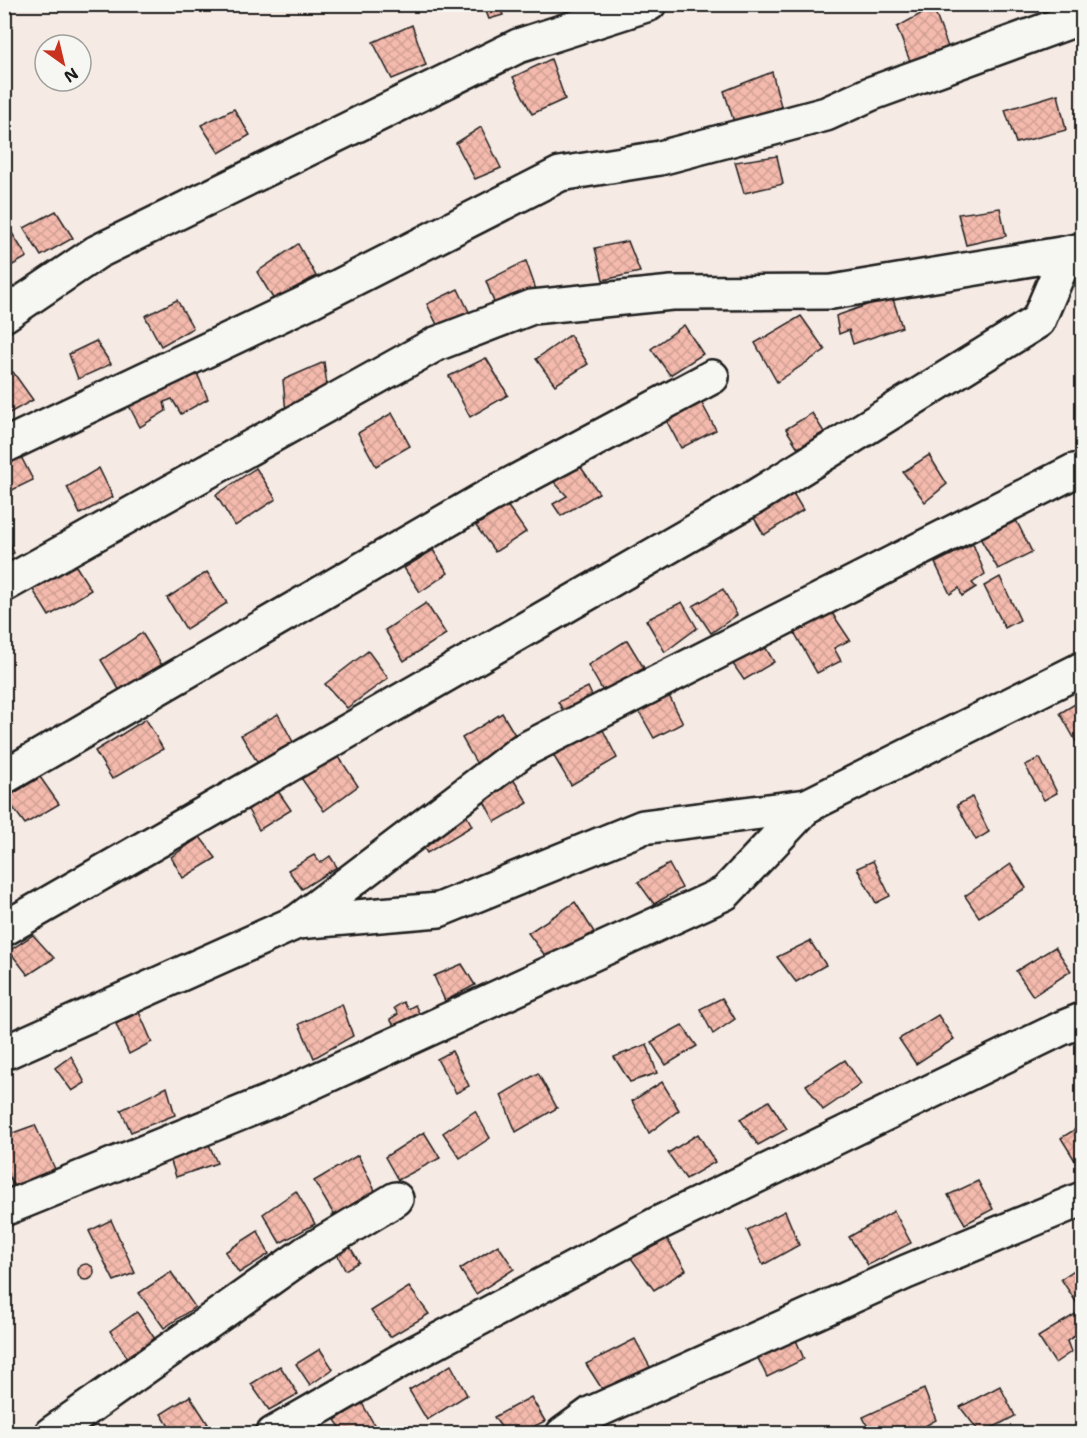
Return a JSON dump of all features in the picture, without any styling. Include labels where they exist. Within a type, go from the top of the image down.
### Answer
[{"type":"street","points":[[4,315],[97,252],[518,46],[649,4]]},
{"type":"street","points":[[4,446],[312,300],[560,174],[660,158],[826,114],[870,94],[1083,17]]},
{"type":"street","points":[[4,585],[436,344],[532,307],[672,292],[832,292],[1075,251]]},
{"type":"street","points":[[4,929],[753,498],[1038,321],[1075,251]]},
{"type":"street","points":[[4,777],[489,496],[712,377]]},
{"type":"street","points":[[4,1053],[297,922],[522,752],[1074,471]]},
{"type":"street","points":[[297,922],[440,910],[643,827],[807,806],[1083,669]]},
{"type":"street","points":[[4,1209],[278,1098],[725,893],[807,806]]},
{"type":"street","points":[[273,1434],[405,1358],[659,1223],[1062,1028],[1083,1020]]},
{"type":"street","points":[[51,1434],[306,1253],[396,1199]]},
{"type":"street","points":[[563,1434],[592,1413],[603,1408],[906,1272],[1083,1199]]},
{"type":"building","points":[[483,4],[499,4],[503,15],[489,19]]},
{"type":"building","points":[[933,7],[948,47],[911,64],[897,27]]},
{"type":"building","points":[[412,25],[426,65],[392,79],[373,42]]},
{"type":"building","points":[[551,59],[565,99],[532,114],[513,77]]},
{"type":"building","points":[[772,72],[782,110],[735,125],[724,91]]},
{"type":"building","points":[[1058,94],[1066,130],[1016,143],[1005,110]]},
{"type":"building","points":[[234,109],[250,135],[219,153],[201,125]]},
{"type":"building","points":[[481,127],[501,168],[475,179],[456,143]]},
{"type":"building","points":[[777,156],[783,184],[744,193],[735,162]]},
{"type":"building","points":[[1000,208],[1006,236],[966,245],[958,214]]},
{"type":"building","points":[[56,211],[73,238],[41,256],[24,228]]},
{"type":"building","points":[[10,230],[27,257],[4,270],[4,233]]},
{"type":"building","points":[[628,241],[640,272],[603,280],[595,248]]},
{"type":"building","points":[[298,244],[316,276],[274,300],[257,272]]},
{"type":"building","points":[[526,261],[539,298],[498,313],[486,281]]},
{"type":"building","points":[[458,289],[473,320],[442,335],[427,304]]},
{"type":"building","points":[[892,296],[902,327],[853,344],[849,330],[839,334],[836,316]]},
{"type":"building","points":[[177,300],[193,328],[161,346],[145,316]]},
{"type":"building","points":[[801,316],[825,350],[777,382],[755,343]]},
{"type":"building","points":[[684,325],[703,354],[670,375],[651,349]]},
{"type":"building","points":[[570,335],[588,364],[555,385],[536,359]]},
{"type":"building","points":[[96,341],[111,364],[78,379],[69,354]]},
{"type":"building","points":[[486,358],[508,395],[470,417],[449,376]]},
{"type":"building","points":[[324,362],[329,402],[287,424],[283,380]]},
{"type":"building","points":[[13,372],[33,400],[4,416],[4,377]]},
{"type":"building","points":[[197,373],[208,399],[181,414],[172,399],[164,402],[166,411],[140,427],[127,402]]},
{"type":"building","points":[[699,398],[716,430],[681,448],[664,416]]},
{"type":"building","points":[[392,413],[410,446],[376,466],[358,433]]},
{"type":"building","points":[[812,413],[824,432],[798,448],[786,429]]},
{"type":"building","points":[[18,451],[33,480],[4,494],[4,459]]},
{"type":"building","points":[[929,455],[947,484],[925,502],[903,472]]},
{"type":"building","points":[[580,466],[599,493],[561,516],[553,504],[567,496],[554,482]]},
{"type":"building","points":[[99,468],[113,497],[80,514],[67,487]]},
{"type":"building","points":[[256,468],[276,499],[235,526],[216,495]]},
{"type":"building","points":[[787,483],[803,510],[764,535],[748,508]]},
{"type":"building","points":[[507,505],[526,532],[495,552],[476,526]]},
{"type":"building","points":[[1016,520],[1032,552],[998,569],[980,538]]},
{"type":"building","points":[[4,529],[14,553],[4,558]]},
{"type":"building","points":[[973,544],[985,574],[972,583],[976,587],[962,596],[959,588],[950,594],[935,563]]},
{"type":"building","points":[[433,550],[448,573],[420,592],[404,568]]},
{"type":"building","points":[[71,558],[91,590],[49,616],[30,585]]},
{"type":"building","points":[[207,572],[227,603],[186,629],[167,598]]},
{"type":"building","points":[[1000,577],[1020,620],[1005,628],[984,586]]},
{"type":"building","points":[[723,589],[737,615],[711,633],[693,606]]},
{"type":"building","points":[[682,602],[697,628],[665,652],[646,620]]},
{"type":"building","points":[[426,603],[446,634],[404,661],[385,630]]},
{"type":"building","points":[[832,613],[850,640],[834,648],[841,661],[817,673],[793,630]]},
{"type":"building","points":[[142,633],[162,665],[120,691],[101,660]]},
{"type":"building","points":[[627,640],[644,668],[604,693],[588,665]]},
{"type":"building","points":[[764,645],[774,662],[744,680],[733,664]]},
{"type":"building","points":[[368,651],[388,678],[347,708],[325,684]]},
{"type":"building","points":[[588,687],[593,698],[565,714],[558,702]]},
{"type":"building","points":[[665,688],[683,723],[654,738],[636,706]]},
{"type":"building","points":[[1075,704],[1082,716],[1082,752],[1060,713]]},
{"type":"building","points":[[502,713],[518,740],[478,766],[462,738]]},
{"type":"building","points":[[278,714],[293,742],[259,765],[241,735]]},
{"type":"building","points":[[146,719],[163,749],[112,779],[95,751]]},
{"type":"building","points":[[601,726],[617,758],[571,785],[552,753]]},
{"type":"building","points":[[335,751],[358,786],[324,811],[297,772]]},
{"type":"building","points":[[1040,758],[1057,793],[1044,800],[1025,765]]},
{"type":"building","points":[[511,776],[528,803],[495,822],[480,794]]},
{"type":"building","points":[[40,777],[59,804],[25,824],[6,798]]},
{"type":"building","points":[[276,788],[291,810],[259,830],[247,808]]},
{"type":"building","points":[[972,797],[989,832],[976,840],[957,805]]},
{"type":"building","points":[[460,803],[472,826],[427,853],[412,828]]},
{"type":"building","points":[[200,837],[216,858],[183,878],[171,857]]},
{"type":"building","points":[[314,855],[320,863],[330,856],[337,867],[302,889],[288,870]]},
{"type":"building","points":[[873,861],[890,896],[876,903],[857,868]]},
{"type":"building","points":[[669,864],[682,888],[654,904],[638,882]]},
{"type":"building","points":[[1011,864],[1026,888],[979,917],[965,896]]},
{"type":"building","points":[[575,902],[594,932],[549,961],[528,933]]},
{"type":"building","points":[[33,935],[54,958],[28,975],[9,951]]},
{"type":"building","points":[[810,941],[826,965],[796,982],[777,957]]},
{"type":"building","points":[[1055,947],[1071,971],[1033,996],[1016,971]]},
{"type":"building","points":[[462,964],[475,985],[445,1001],[434,976]]},
{"type":"building","points":[[722,998],[735,1019],[713,1034],[700,1009]]},
{"type":"building","points":[[403,1002],[408,1009],[415,1005],[423,1021],[399,1034],[390,1019],[398,1014],[394,1008]]},
{"type":"building","points":[[342,1004],[353,1036],[314,1058],[299,1024]]},
{"type":"building","points":[[139,1012],[152,1042],[129,1054],[116,1024]]},
{"type":"building","points":[[938,1015],[954,1039],[916,1064],[899,1039]]},
{"type":"building","points":[[682,1025],[697,1046],[666,1065],[651,1042]]},
{"type":"building","points":[[647,1044],[657,1073],[630,1082],[614,1057]]},
{"type":"building","points":[[452,1051],[469,1086],[456,1093],[437,1059]]},
{"type":"building","points":[[71,1056],[85,1083],[72,1091],[55,1068]]},
{"type":"building","points":[[845,1060],[861,1084],[823,1110],[806,1085]]},
{"type":"building","points":[[538,1073],[557,1108],[516,1132],[501,1095]]},
{"type":"building","points":[[662,1082],[679,1110],[649,1133],[632,1101]]},
{"type":"building","points":[[167,1087],[175,1115],[131,1132],[121,1110]]},
{"type":"building","points":[[769,1101],[787,1129],[758,1145],[740,1119]]},
{"type":"building","points":[[475,1111],[490,1138],[460,1158],[443,1133]]},
{"type":"building","points":[[35,1125],[55,1169],[14,1187],[4,1164],[4,1136]]},
{"type":"building","points":[[1082,1125],[1082,1169],[1081,1170],[1061,1138]]},
{"type":"building","points":[[424,1132],[440,1158],[398,1180],[385,1157]]},
{"type":"building","points":[[698,1134],[715,1162],[686,1179],[668,1153]]},
{"type":"building","points":[[207,1140],[217,1163],[176,1177],[169,1155]]},
{"type":"building","points":[[358,1155],[377,1195],[336,1218],[314,1181]]},
{"type":"building","points":[[978,1181],[993,1209],[965,1224],[948,1195]]},
{"type":"building","points":[[296,1191],[315,1224],[280,1243],[263,1214]]},
{"type":"building","points":[[785,1211],[799,1245],[763,1265],[747,1230]]},
{"type":"building","points":[[894,1211],[911,1243],[868,1265],[849,1237]]},
{"type":"building","points":[[111,1220],[135,1273],[114,1281],[89,1231]]},
{"type":"building","points":[[258,1231],[269,1254],[239,1273],[225,1252]]},
{"type":"building","points":[[664,1234],[686,1270],[654,1290],[631,1258]]},
{"type":"building","points":[[498,1245],[514,1269],[476,1294],[460,1269]]},
{"type":"building","points":[[350,1247],[359,1262],[345,1270],[337,1254]]},
{"type":"building","points":[[83,1264],[89,1264],[94,1272],[92,1278],[83,1280],[78,1275],[78,1269]]},
{"type":"building","points":[[1082,1265],[1082,1311],[1061,1279]]},
{"type":"building","points":[[171,1272],[195,1307],[164,1328],[139,1293]]},
{"type":"building","points":[[409,1287],[429,1314],[390,1337],[371,1311]]},
{"type":"building","points":[[1082,1310],[1082,1331],[1067,1341],[1071,1352],[1055,1363],[1038,1337]]},
{"type":"building","points":[[137,1312],[155,1339],[127,1357],[110,1331]]},
{"type":"building","points":[[793,1333],[804,1359],[767,1377],[755,1352]]},
{"type":"building","points":[[635,1339],[651,1369],[604,1392],[586,1364]]},
{"type":"building","points":[[320,1349],[333,1369],[310,1385],[296,1364]]},
{"type":"building","points":[[451,1365],[467,1395],[427,1420],[409,1390]]},
{"type":"building","points":[[280,1366],[298,1394],[269,1410],[251,1384]]},
{"type":"building","points":[[1000,1386],[1015,1416],[981,1434],[960,1407]]},
{"type":"building","points":[[924,1389],[936,1420],[911,1434],[871,1434],[863,1417]]},
{"type":"building","points":[[190,1396],[208,1424],[190,1434],[174,1434],[161,1414]]},
{"type":"building","points":[[531,1397],[545,1421],[519,1434],[506,1434],[494,1417]]},
{"type":"building","points":[[362,1403],[376,1428],[366,1434],[345,1434],[335,1420]]}]
